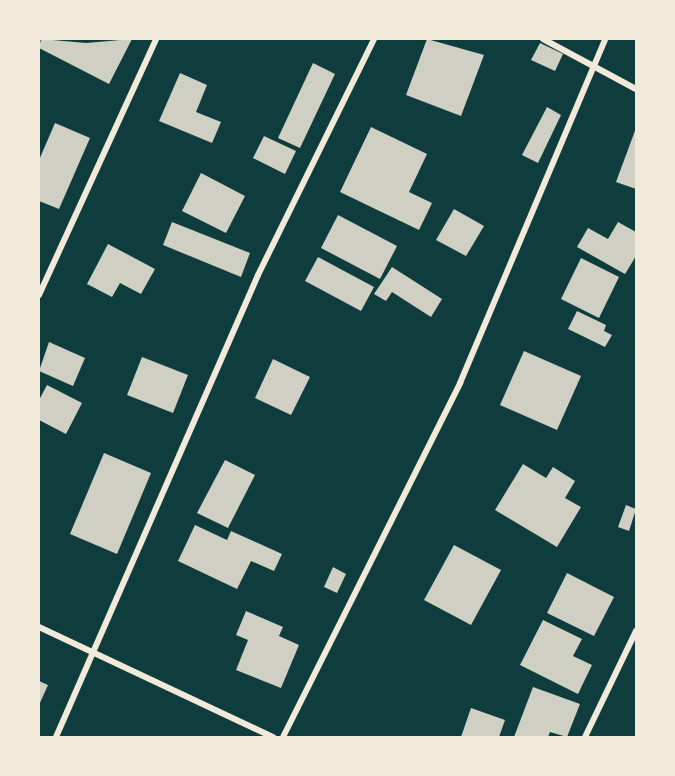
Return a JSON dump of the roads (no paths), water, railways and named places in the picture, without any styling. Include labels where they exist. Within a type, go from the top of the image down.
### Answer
[{"type":"street","points":[[39,295],[156,39]]},
{"type":"street","points":[[56,737],[90,651],[258,275],[375,39]]},
{"type":"street","points":[[543,39],[636,89]]},
{"type":"street","points":[[283,737],[460,383],[605,39]]},
{"type":"street","points":[[39,627],[273,737]]},
{"type":"street","points":[[585,737],[636,631]]}]
